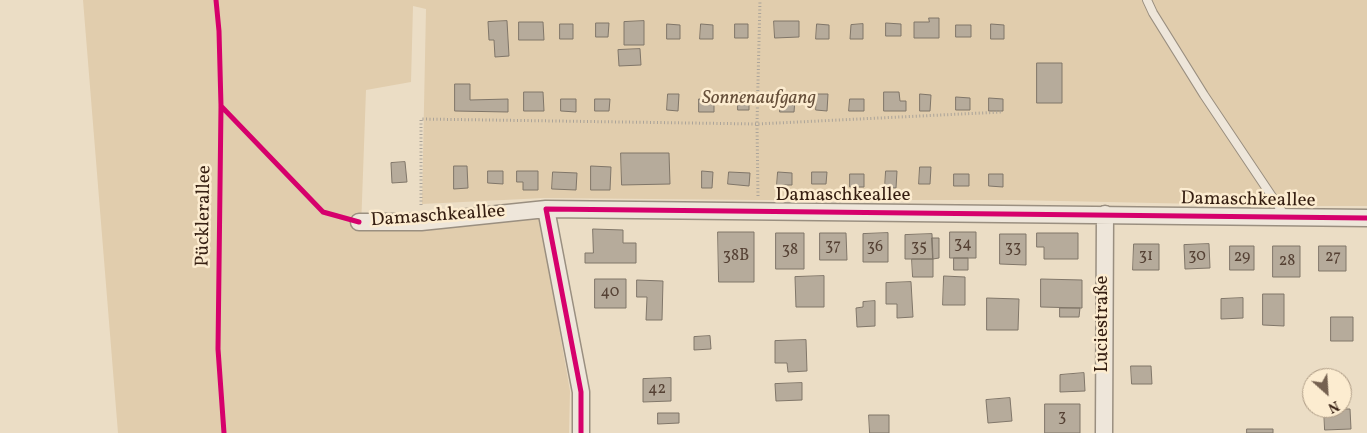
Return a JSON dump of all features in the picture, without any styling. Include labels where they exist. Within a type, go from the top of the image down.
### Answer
[{"type":"street","name":"Damaschkeallee","points":[[359,222],[421,222],[546,209],[1367,218]]},
{"type":"street","points":[[546,209],[581,392],[581,433]]},
{"type":"street","name":"Luciestraße","points":[[1104,433],[1105,214]]},
{"type":"lane","points":[[1147,0],[1153,13],[1204,95],[1286,216]]},
{"type":"path","points":[[758,212],[757,124],[760,0]]},
{"type":"path","points":[[421,222],[421,119],[757,124],[1002,112]]},
{"type":"green space","name":"Sonnenaufgang","points":[[83,0],[1367,0],[1367,206],[1013,200],[544,198],[422,204],[426,9],[413,6],[411,82],[366,90],[361,228],[540,219],[570,391],[569,433],[118,433]]},
{"type":"building","points":[[929,18],[939,18],[939,38],[914,38],[914,22],[929,22]]},
{"type":"building","points":[[507,21],[509,56],[495,57],[494,40],[489,40],[488,22]]},
{"type":"building","points":[[644,21],[644,45],[624,45],[624,22]]},
{"type":"building","points":[[774,21],[799,21],[799,37],[775,38]]},
{"type":"building","points":[[519,22],[543,22],[544,40],[519,40]]},
{"type":"building","points":[[596,23],[609,23],[608,37],[596,37]]},
{"type":"building","points":[[886,23],[901,24],[901,36],[886,36]]},
{"type":"building","points":[[560,24],[573,24],[573,39],[560,39]]},
{"type":"building","points":[[667,24],[680,25],[680,39],[667,39]]},
{"type":"building","points":[[701,24],[713,25],[713,39],[700,39]]},
{"type":"building","points":[[735,24],[748,24],[748,38],[735,38]]},
{"type":"building","points":[[817,24],[829,25],[829,39],[816,39]]},
{"type":"building","points":[[863,24],[863,39],[850,39],[851,25]]},
{"type":"building","points":[[991,24],[1004,25],[1004,39],[991,39]]},
{"type":"building","points":[[956,25],[971,25],[971,37],[956,37]]},
{"type":"building","points":[[640,49],[641,65],[619,66],[618,50]]},
{"type":"building","points":[[1037,63],[1062,63],[1062,103],[1037,103]]},
{"type":"building","points":[[455,84],[470,84],[470,100],[508,99],[508,112],[455,111]]},
{"type":"building","points":[[524,92],[543,92],[544,111],[524,111]]},
{"type":"building","points":[[884,92],[899,92],[900,101],[906,101],[906,111],[884,111]]},
{"type":"building","points":[[738,93],[749,93],[749,110],[738,110]]},
{"type":"building","points":[[668,94],[679,94],[678,111],[667,110]]},
{"type":"building","points":[[817,94],[828,94],[827,111],[816,110]]},
{"type":"building","points":[[920,94],[931,95],[930,111],[920,111]]},
{"type":"building","points":[[956,97],[970,98],[970,110],[956,110]]},
{"type":"building","points":[[989,98],[1003,99],[1003,111],[989,111]]},
{"type":"building","points":[[561,99],[576,99],[576,112],[561,111]]},
{"type":"building","points":[[595,99],[610,99],[609,111],[595,111]]},
{"type":"building","points":[[699,99],[714,99],[714,112],[699,112]]},
{"type":"building","points":[[780,99],[795,100],[794,112],[780,112]]},
{"type":"building","points":[[850,99],[864,99],[864,111],[849,111]]},
{"type":"building","points":[[621,153],[669,153],[670,184],[622,185]]},
{"type":"building","points":[[405,162],[407,182],[392,183],[391,163]]},
{"type":"building","points":[[454,166],[467,166],[468,188],[454,189]]},
{"type":"building","points":[[591,166],[611,167],[610,190],[591,190]]},
{"type":"building","points":[[920,167],[931,167],[930,184],[919,184]]},
{"type":"building","points":[[488,171],[503,171],[503,184],[488,183]]},
{"type":"building","points":[[517,171],[538,171],[538,190],[523,190],[523,182],[517,182]]},
{"type":"building","points":[[702,171],[713,172],[712,188],[702,188]]},
{"type":"building","points":[[886,171],[897,171],[896,188],[885,187]]},
{"type":"building","points":[[553,172],[577,173],[576,190],[552,189]]},
{"type":"building","points":[[729,172],[750,173],[749,186],[728,184]]},
{"type":"building","points":[[778,172],[792,173],[792,185],[777,185]]},
{"type":"building","points":[[812,172],[827,172],[826,184],[812,184]]},
{"type":"building","points":[[850,174],[864,174],[864,187],[850,187]]},
{"type":"building","points":[[954,174],[969,174],[969,186],[954,186]]},
{"type":"building","points":[[989,174],[1003,174],[1003,187],[989,186]]},
{"type":"building","points":[[593,229],[623,230],[623,243],[636,243],[636,263],[585,263],[585,253],[593,253]]},
{"type":"building","points":[[718,232],[754,232],[754,282],[719,282]]},
{"type":"building","points":[[950,232],[976,232],[976,258],[950,258]]},
{"type":"building","points":[[776,233],[804,233],[804,269],[776,269]]},
{"type":"building","points":[[820,233],[846,233],[847,260],[820,260]]},
{"type":"building","points":[[888,233],[888,262],[863,262],[863,234]]},
{"type":"building","points":[[1037,233],[1078,233],[1078,259],[1044,259],[1044,247],[1037,247]]},
{"type":"building","points":[[932,234],[933,259],[905,259],[905,235]]},
{"type":"building","points":[[1000,234],[1026,234],[1026,265],[1000,264]]},
{"type":"building","points":[[932,238],[939,238],[939,258],[933,259]]},
{"type":"building","points":[[1134,244],[1159,244],[1159,270],[1133,270]]},
{"type":"building","points":[[1209,244],[1210,268],[1185,269],[1184,245]]},
{"type":"building","points":[[1230,246],[1254,246],[1254,270],[1230,270]]},
{"type":"building","points":[[1273,246],[1300,246],[1300,277],[1273,277]]},
{"type":"building","points":[[1319,246],[1346,246],[1346,271],[1319,271]]},
{"type":"building","points":[[954,258],[968,258],[968,270],[954,270]]},
{"type":"building","points":[[912,259],[933,259],[933,277],[913,277]]},
{"type":"building","points":[[824,276],[824,307],[796,307],[795,277]]},
{"type":"building","points":[[944,276],[965,277],[965,305],[943,305]]},
{"type":"building","points":[[595,279],[626,279],[626,308],[595,308]]},
{"type":"building","points":[[1041,279],[1082,280],[1082,308],[1041,307]]},
{"type":"building","points":[[637,280],[663,281],[662,320],[646,320],[647,297],[637,297]]},
{"type":"building","points":[[911,282],[913,317],[897,318],[897,304],[886,304],[886,283]]},
{"type":"building","points":[[1263,294],[1284,294],[1284,326],[1263,325]]},
{"type":"building","points":[[987,298],[1019,299],[1018,330],[987,330]]},
{"type":"building","points":[[1243,298],[1243,318],[1221,319],[1221,299]]},
{"type":"building","points":[[875,301],[875,326],[857,327],[856,308],[863,307],[863,302]]},
{"type":"building","points":[[1060,308],[1080,308],[1079,317],[1060,317]]},
{"type":"building","points":[[1331,317],[1353,317],[1353,341],[1331,341]]},
{"type":"building","points":[[710,336],[711,349],[694,350],[694,337]]},
{"type":"building","points":[[806,340],[807,371],[788,372],[787,363],[775,363],[775,341]]},
{"type":"building","points":[[1131,366],[1151,366],[1152,384],[1132,384]]},
{"type":"building","points":[[1084,373],[1085,391],[1060,392],[1060,375]]},
{"type":"building","points":[[671,378],[671,401],[643,402],[643,379]]},
{"type":"building","points":[[802,383],[802,400],[776,401],[775,384]]},
{"type":"building","points":[[1010,398],[1012,421],[988,423],[986,400]]},
{"type":"building","points":[[1045,404],[1080,404],[1080,433],[1045,433]]},
{"type":"building","points":[[658,413],[679,413],[679,423],[658,424]]},
{"type":"building","points":[[869,415],[889,415],[889,433],[870,433]]},
{"type":"building","points":[[1324,418],[1350,418],[1351,429],[1325,430]]},
{"type":"building","points":[[1247,429],[1273,429],[1273,433],[1247,433]]},
{"type":"cycle path","name":"Pücklerallee","points":[[216,0],[219,31],[221,106],[218,349],[224,433]]},
{"type":"cycle path","points":[[221,106],[323,212],[359,222]]},
{"type":"cycle path","points":[[581,433],[581,392],[546,209],[1367,218]]}]
